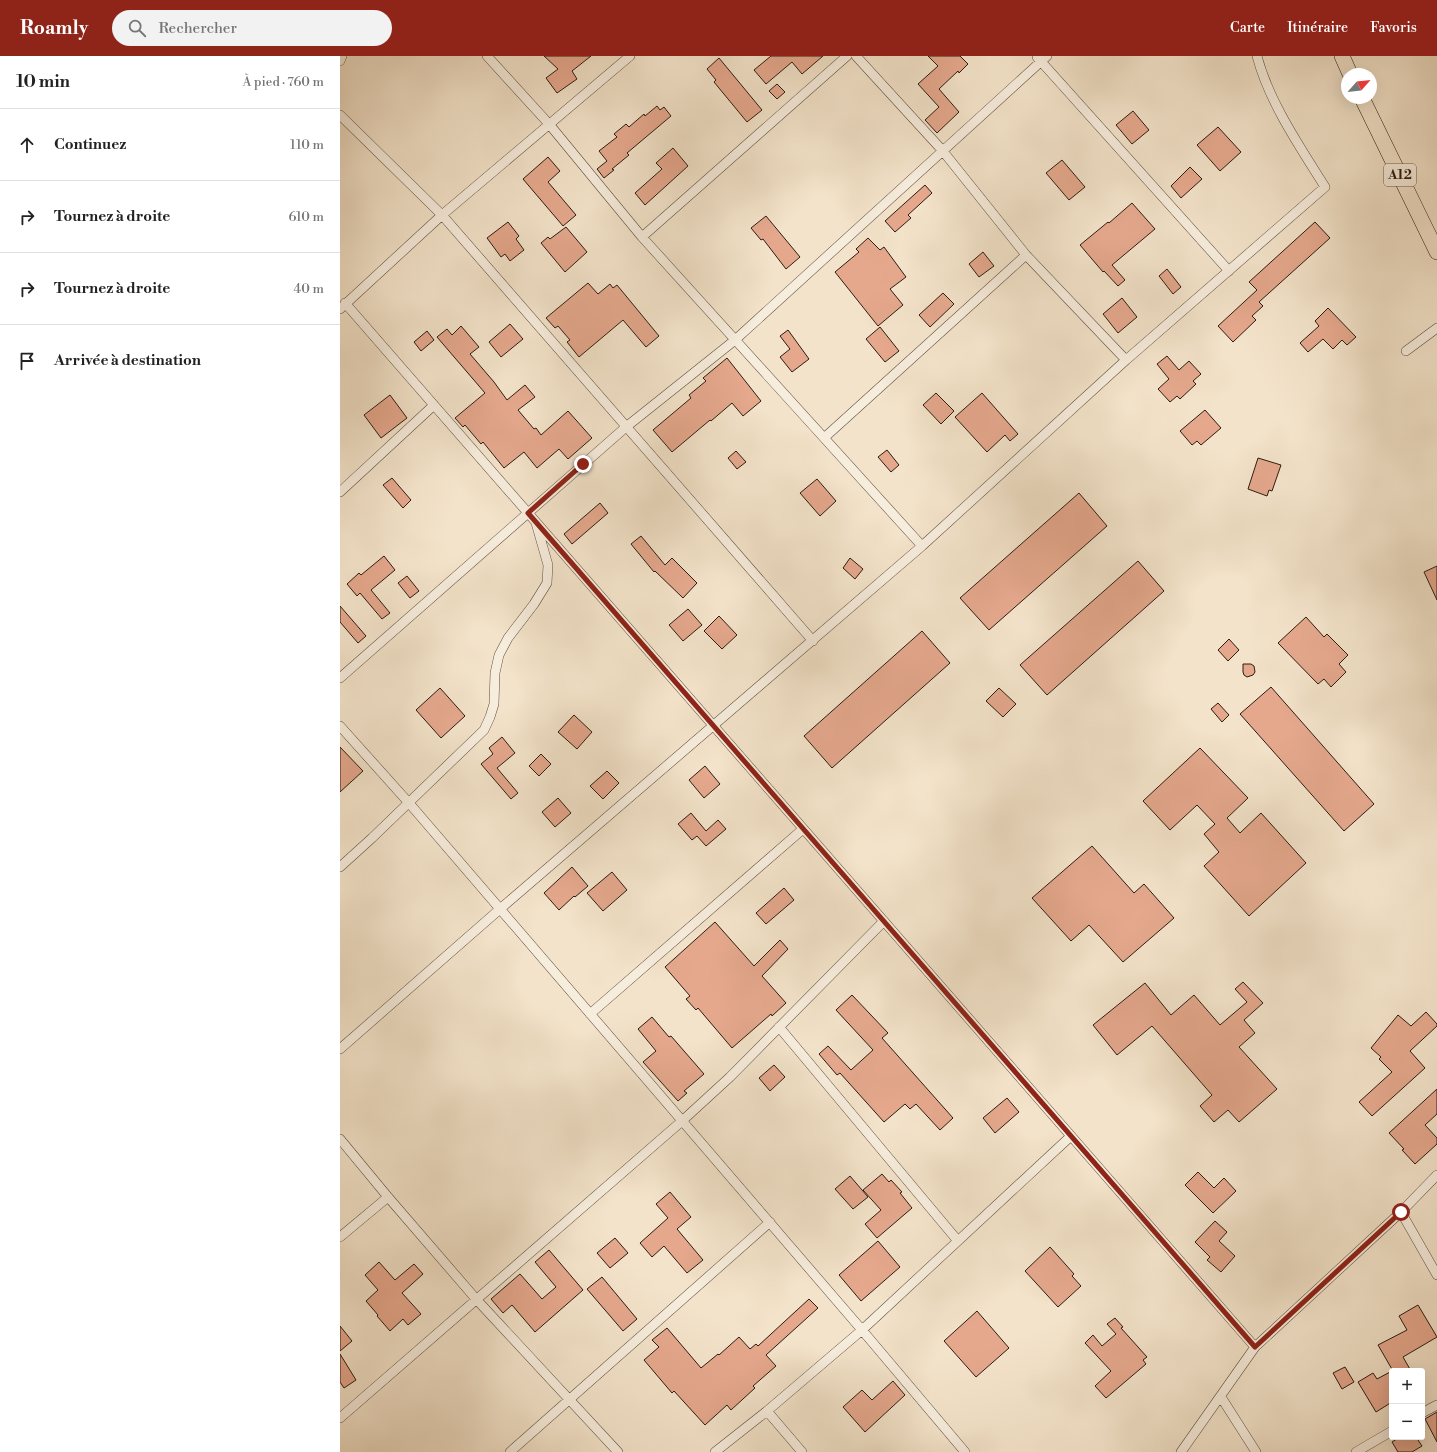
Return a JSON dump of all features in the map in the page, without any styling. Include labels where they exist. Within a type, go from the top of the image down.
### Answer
[{"type":"main road","points":[[1342,56],[1347,68]]},
{"type":"main road","name":"A12","points":[[1365,104],[1437,252]]},
{"type":"street","points":[[340,61],[342,56]]},
{"type":"street","points":[[487,56],[549,124],[642,237],[922,546]]},
{"type":"street","points":[[630,56],[442,215],[343,306],[434,405],[1255,1347]]},
{"type":"street","points":[[642,237],[847,56]]},
{"type":"street","points":[[856,56],[942,150],[1026,255],[1126,360]]},
{"type":"street","points":[[340,1049],[500,909],[922,546],[1126,360],[1325,187],[1293,138],[1262,73],[1257,56]]},
{"type":"street","points":[[340,678],[626,428],[735,340],[1041,58],[1229,271]]},
{"type":"street","points":[[340,115],[442,215],[813,641]]},
{"type":"street","points":[[824,438],[1026,255]]},
{"type":"street","points":[[1406,351],[1437,328]]},
{"type":"street","points":[[340,492],[434,405]]},
{"type":"street","points":[[340,867],[484,730],[494,704],[499,655],[508,638],[534,604],[547,583],[548,565],[536,522]]},
{"type":"street","points":[[340,726],[409,803],[770,1222],[965,1452]]},
{"type":"street","points":[[590,1014],[803,829]]},
{"type":"street","points":[[340,1418],[682,1121],[730,1077],[884,921]]},
{"type":"street","points":[[779,1027],[958,1241]]},
{"type":"street","points":[[715,1452],[767,1411],[862,1330],[1071,1136]]},
{"type":"street","points":[[340,1139],[476,1299],[618,1452]]},
{"type":"street","points":[[1181,1452],[1255,1347],[1401,1212],[1437,1175]]},
{"type":"street","points":[[340,1237],[388,1197]]},
{"type":"street","points":[[1401,1212],[1437,1275]]},
{"type":"street","points":[[510,1452],[770,1222]]},
{"type":"street","points":[[1221,1397],[1256,1452]]},
{"type":"street","points":[[1425,1412],[1437,1405]]},
{"type":"street","points":[[767,1411],[802,1452]]},
{"type":"street","points":[[1356,1452],[1389,1433]]},
{"type":"building","points":[[544,56],[591,56],[572,71],[577,79],[557,93],[546,78],[558,69]]},
{"type":"building","points":[[771,56],[823,56],[802,74],[792,62],[766,84],[754,70]]},
{"type":"building","points":[[928,56],[960,56],[968,64],[959,73],[958,71],[939,89],[959,112],[937,133],[925,120],[939,107],[918,84],[938,66]]},
{"type":"building","points":[[719,58],[762,110],[747,122],[714,82],[716,80],[707,69]]},
{"type":"building","points":[[777,84],[785,92],[777,99],[769,91]]},
{"type":"building","points":[[657,106],[660,110],[664,107],[671,116],[627,153],[629,155],[612,169],[614,170],[604,178],[597,169],[607,161],[599,151],[617,137],[614,134],[626,124],[629,127],[644,114],[645,116]]},
{"type":"building","points":[[1133,111],[1149,130],[1132,144],[1116,125]]},
{"type":"building","points":[[1218,127],[1241,152],[1220,171],[1197,145]]},
{"type":"building","points":[[673,148],[688,166],[645,205],[635,193],[662,169],[656,163]]},
{"type":"building","points":[[548,157],[560,171],[548,182],[576,215],[563,226],[523,179]]},
{"type":"building","points":[[1062,160],[1085,187],[1069,200],[1046,173]]},
{"type":"building","points":[[1190,167],[1202,179],[1181,198],[1171,186]]},
{"type":"building","points":[[925,185],[932,193],[908,215],[911,218],[895,232],[885,221]]},
{"type":"building","points":[[1132,203],[1155,229],[1112,265],[1125,280],[1118,286],[1104,271],[1103,272],[1080,245]]},
{"type":"building","points":[[766,216],[800,257],[786,269],[763,239],[761,240],[751,228]]},
{"type":"building","points":[[508,222],[519,236],[516,239],[524,250],[510,261],[505,254],[501,257],[487,238]]},
{"type":"building","points":[[1315,222],[1330,238],[1259,302],[1263,306],[1252,316],[1256,320],[1233,342],[1218,326],[1257,290],[1249,282]]},
{"type":"building","points":[[566,227],[587,252],[565,272],[541,243],[548,237],[550,239]]},
{"type":"building","points":[[868,238],[880,250],[884,247],[906,277],[890,289],[903,305],[878,326],[835,272],[859,252],[856,249]]},
{"type":"building","points":[[983,252],[994,266],[979,277],[969,264]]},
{"type":"building","points":[[1167,269],[1181,287],[1173,294],[1159,276]]},
{"type":"building","points":[[588,283],[598,294],[610,284],[613,288],[617,285],[659,336],[646,347],[623,320],[579,357],[567,342],[570,340],[558,326],[555,328],[546,318]]},
{"type":"building","points":[[943,293],[954,304],[930,327],[919,315]]},
{"type":"building","points":[[1122,298],[1137,317],[1118,333],[1103,314]]},
{"type":"building","points":[[1328,308],[1356,337],[1347,345],[1342,340],[1333,349],[1323,339],[1308,352],[1300,343],[1319,326],[1315,321]]},
{"type":"building","points":[[510,324],[523,339],[501,357],[489,342]]},
{"type":"building","points":[[461,326],[479,347],[470,354],[507,400],[525,385],[535,397],[518,410],[541,435],[568,411],[592,438],[568,459],[559,449],[537,468],[524,452],[504,468],[483,442],[481,444],[465,425],[463,427],[455,418],[485,393],[437,337],[447,329],[452,335]]},
{"type":"building","points":[[880,327],[899,351],[885,362],[866,339]]},
{"type":"building","points":[[788,330],[809,359],[792,372],[780,357],[790,349],[780,336]]},
{"type":"building","points":[[427,331],[434,340],[421,351],[414,342]]},
{"type":"building","points":[[1167,356],[1179,370],[1189,361],[1201,374],[1193,381],[1196,384],[1180,399],[1177,396],[1170,402],[1158,389],[1169,379],[1157,364]]},
{"type":"building","points":[[727,358],[761,401],[743,416],[732,403],[672,452],[653,430],[691,398],[689,395],[706,381],[703,378]]},
{"type":"building","points":[[936,393],[954,411],[941,424],[923,405]]},
{"type":"building","points":[[982,393],[1018,434],[1010,441],[1005,435],[987,452],[955,417]]},
{"type":"building","points":[[390,395],[407,418],[381,438],[364,415]]},
{"type":"building","points":[[1205,410],[1221,428],[1201,445],[1197,441],[1192,445],[1180,431]]},
{"type":"building","points":[[887,450],[899,465],[891,472],[878,457]]},
{"type":"building","points":[[736,451],[746,462],[737,469],[728,458]]},
{"type":"building","points":[[1258,458],[1281,465],[1272,491],[1269,490],[1267,496],[1248,489]]},
{"type":"building","points":[[392,478],[411,500],[403,508],[383,485]]},
{"type":"building","points":[[817,479],[836,501],[820,516],[800,493]]},
{"type":"building","points":[[1079,493],[1107,526],[989,630],[960,598]]},
{"type":"building","points":[[600,503],[608,513],[572,544],[564,534]]},
{"type":"building","points":[[641,536],[665,565],[672,558],[697,583],[683,598],[655,571],[654,572],[631,544]]},
{"type":"building","points":[[384,556],[395,570],[371,590],[390,613],[382,619],[360,593],[357,596],[347,584],[359,573],[361,575]]},
{"type":"building","points":[[850,558],[863,569],[855,579],[843,568]]},
{"type":"building","points":[[1138,561],[1164,591],[1047,695],[1020,665]]},
{"type":"building","points":[[1437,566],[1437,600],[1424,572]]},
{"type":"building","points":[[407,576],[419,591],[410,598],[398,583]]},
{"type":"building","points":[[340,606],[366,636],[358,643],[340,622]]},
{"type":"building","points":[[688,609],[702,625],[683,641],[669,625]]},
{"type":"building","points":[[719,616],[737,635],[722,649],[704,631]]},
{"type":"building","points":[[1306,617],[1324,637],[1327,634],[1348,655],[1339,664],[1346,672],[1331,687],[1324,679],[1318,684],[1278,643]]},
{"type":"building","points":[[922,631],[950,663],[832,768],[804,736]]},
{"type":"building","points":[[1229,639],[1239,650],[1228,661],[1218,650]]},
{"type":"building","points":[[1243,664],[1251,664],[1254,666],[1255,672],[1253,675],[1247,677],[1244,675]]},
{"type":"building","points":[[1271,687],[1374,804],[1344,831],[1240,714]]},
{"type":"building","points":[[440,688],[465,716],[441,738],[416,710]]},
{"type":"building","points":[[999,688],[1016,704],[1003,717],[986,701]]},
{"type":"building","points":[[1218,703],[1229,715],[1222,722],[1211,709]]},
{"type":"building","points":[[574,715],[592,732],[577,749],[558,732]]},
{"type":"building","points":[[502,737],[515,753],[497,768],[518,793],[511,799],[481,764],[493,754],[489,748]]},
{"type":"building","points":[[340,747],[363,771],[340,792]]},
{"type":"building","points":[[1200,748],[1248,798],[1227,818],[1240,833],[1261,813],[1306,863],[1249,916],[1204,866],[1219,852],[1204,834],[1215,824],[1197,805],[1170,830],[1143,801]]},
{"type":"building","points":[[541,754],[551,764],[539,776],[529,766]]},
{"type":"building","points":[[705,766],[720,784],[704,798],[689,780]]},
{"type":"building","points":[[607,771],[619,783],[603,799],[590,786]]},
{"type":"building","points":[[558,798],[571,813],[555,827],[542,812]]},
{"type":"building","points":[[691,813],[706,831],[718,820],[726,829],[706,846],[697,836],[692,840],[678,824]]},
{"type":"building","points":[[1092,846],[1134,893],[1144,884],[1174,918],[1123,962],[1089,925],[1071,941],[1032,898]]},
{"type":"building","points":[[572,867],[588,886],[575,897],[574,896],[559,910],[544,893]]},
{"type":"building","points":[[612,872],[627,890],[603,911],[587,893]]},
{"type":"building","points":[[784,888],[794,900],[766,924],[756,913]]},
{"type":"building","points":[[715,922],[754,966],[780,940],[788,949],[762,976],[786,1003],[732,1048],[698,1008],[696,1010],[686,999],[690,996],[665,967]]},
{"type":"building","points":[[1243,982],[1263,1003],[1244,1020],[1255,1033],[1239,1047],[1277,1089],[1239,1122],[1228,1110],[1214,1122],[1200,1106],[1212,1095],[1152,1026],[1117,1055],[1093,1025],[1145,983],[1171,1015],[1194,995],[1220,1025],[1247,1002],[1235,989]]},
{"type":"building","points":[[852,995],[888,1033],[882,1038],[953,1118],[940,1130],[916,1104],[910,1109],[905,1104],[884,1122],[840,1073],[837,1075],[819,1054],[828,1046],[851,1070],[873,1050],[836,1010]]},
{"type":"building","points":[[1426,1012],[1437,1024],[1437,1026],[1410,1051],[1425,1068],[1372,1116],[1359,1102],[1392,1072],[1379,1059],[1381,1057],[1371,1048],[1398,1015],[1411,1026]]},
{"type":"building","points":[[652,1017],[669,1037],[671,1036],[704,1074],[684,1091],[687,1093],[678,1101],[643,1062],[656,1051],[638,1029]]},
{"type":"building","points":[[774,1065],[785,1077],[770,1091],[759,1078]]},
{"type":"building","points":[[1437,1089],[1437,1114],[1425,1125],[1437,1138],[1437,1144],[1415,1164],[1402,1150],[1404,1149],[1389,1133]]},
{"type":"building","points":[[1007,1098],[1019,1112],[995,1133],[983,1118]]},
{"type":"building","points":[[1198,1172],[1214,1188],[1224,1178],[1236,1191],[1213,1213],[1185,1185]]},
{"type":"building","points":[[882,1174],[889,1182],[891,1180],[902,1192],[900,1193],[912,1208],[877,1238],[865,1224],[881,1210],[863,1190]]},
{"type":"building","points":[[850,1176],[868,1197],[853,1209],[835,1189]]},
{"type":"building","points":[[670,1192],[691,1217],[677,1229],[703,1260],[687,1273],[664,1246],[652,1257],[640,1243],[668,1218],[656,1204]]},
{"type":"building","points":[[1215,1221],[1227,1232],[1219,1241],[1235,1256],[1221,1272],[1207,1260],[1210,1257],[1195,1242]]},
{"type":"building","points":[[615,1238],[628,1253],[610,1268],[597,1253]]},
{"type":"building","points":[[878,1241],[900,1267],[861,1301],[839,1275]]},
{"type":"building","points":[[1050,1247],[1074,1274],[1072,1276],[1081,1286],[1058,1307],[1025,1271]]},
{"type":"building","points":[[549,1250],[583,1290],[535,1332],[512,1305],[503,1313],[491,1299],[520,1274],[542,1299],[556,1287],[535,1262]]},
{"type":"building","points":[[379,1262],[395,1280],[414,1264],[423,1274],[402,1293],[421,1314],[408,1325],[403,1319],[390,1331],[366,1301],[378,1290],[365,1275]]},
{"type":"building","points":[[602,1277],[637,1319],[623,1331],[587,1289]]},
{"type":"building","points":[[809,1299],[818,1308],[766,1355],[776,1366],[753,1386],[755,1388],[731,1410],[727,1405],[705,1425],[674,1391],[672,1393],[644,1360],[659,1347],[652,1340],[667,1328],[701,1368],[718,1354],[719,1355],[739,1337],[750,1349],[756,1344],[758,1346]]},
{"type":"building","points":[[1418,1305],[1437,1337],[1403,1357],[1409,1368],[1391,1368],[1378,1345],[1407,1330],[1399,1316]]},
{"type":"building","points":[[977,1311],[1009,1348],[976,1377],[944,1341]]},
{"type":"building","points":[[1115,1318],[1123,1327],[1121,1328],[1147,1357],[1143,1360],[1146,1364],[1106,1398],[1095,1386],[1111,1371],[1085,1343],[1093,1335],[1102,1346],[1116,1334],[1107,1324]]},
{"type":"building","points":[[340,1326],[352,1341],[340,1351]]},
{"type":"building","points":[[340,1354],[356,1380],[344,1388],[340,1382]]},
{"type":"building","points":[[1345,1367],[1354,1382],[1342,1389],[1333,1373]]},
{"type":"building","points":[[1373,1373],[1377,1379],[1389,1373],[1389,1404],[1376,1412],[1358,1382]]},
{"type":"building","points":[[893,1381],[905,1395],[865,1432],[843,1407],[862,1390],[872,1400]]},
{"type":"building","points":[[1437,1412],[1437,1442],[1425,1419]]},
{"type":"building","points":[[1395,1440],[1418,1440],[1422,1446],[1412,1452],[1398,1452],[1392,1442]]},
{"type":"route","points":[[583,464],[528,513],[1255,1347],[1401,1212]]}]
